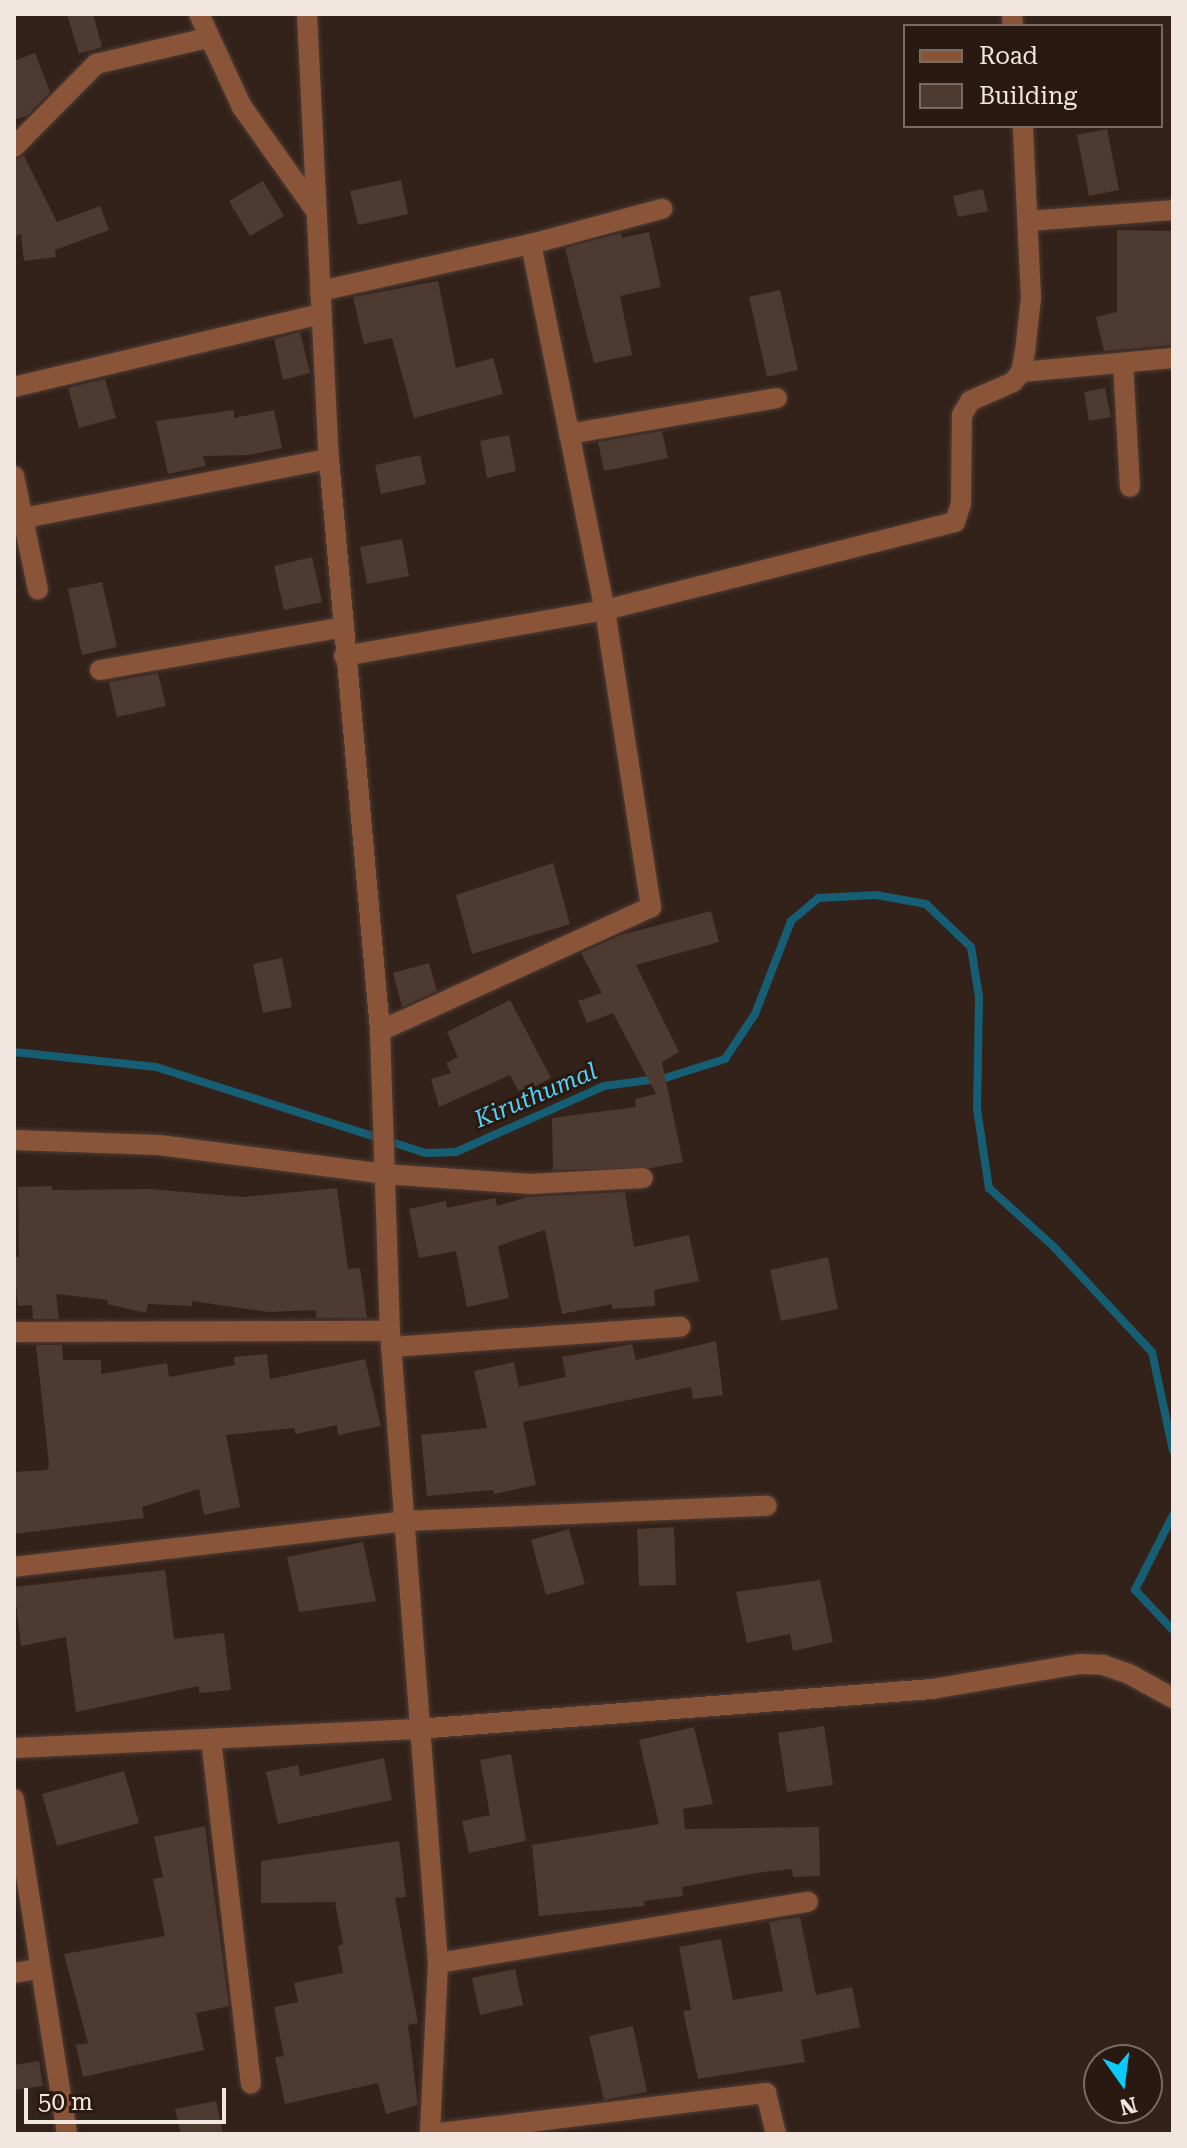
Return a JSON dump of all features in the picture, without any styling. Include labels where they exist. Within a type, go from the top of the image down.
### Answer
[{"type":"street","points":[[199,14],[207,38],[242,107],[316,211]]},
{"type":"street","points":[[307,14],[329,459],[344,656],[380,1031],[378,1073],[391,1339],[417,1729],[438,1963],[431,2134],[465,2134],[766,2093],[776,2134]]},
{"type":"street","points":[[14,147],[96,64],[207,38]]},
{"type":"street","points":[[344,656],[605,610],[955,522],[961,504],[962,415],[970,401],[1013,382],[1021,372],[1031,298],[1023,128]]},
{"type":"street","points":[[320,291],[531,244],[662,209]]},
{"type":"street","points":[[1028,221],[1173,210]]},
{"type":"street","points":[[380,1031],[651,907],[605,610],[531,244]]},
{"type":"street","points":[[14,387],[321,314]]},
{"type":"street","points":[[1021,372],[1173,358]]},
{"type":"street","points":[[1123,363],[1130,487]]},
{"type":"street","points":[[569,434],[777,398]]},
{"type":"street","points":[[19,519],[329,459]]},
{"type":"street","points":[[14,476],[19,519],[38,590]]},
{"type":"street","points":[[100,670],[343,627]]},
{"type":"street","points":[[14,1140],[159,1145],[384,1174],[530,1184],[643,1178]]},
{"type":"street","points":[[14,1332],[391,1339],[680,1327]]},
{"type":"street","points":[[14,1567],[403,1521],[767,1506]]},
{"type":"street","points":[[14,1748],[417,1729],[932,1689],[1080,1664],[1103,1665],[1129,1674],[1173,1698]]},
{"type":"street","points":[[211,1739],[251,2084]]},
{"type":"street","points":[[14,1799],[67,2134]]},
{"type":"street","points":[[438,1963],[808,1902]]},
{"type":"street","points":[[14,1973],[41,1968]]},
{"type":"building","points":[[67,14],[93,14],[102,47],[79,54]]},
{"type":"building","points":[[35,53],[50,92],[27,116],[14,120],[14,61]]},
{"type":"building","points":[[1107,129],[1119,190],[1089,196],[1077,135]]},
{"type":"building","points":[[24,156],[57,222],[100,206],[109,230],[55,250],[56,257],[24,261],[21,234],[14,237],[14,160]]},
{"type":"building","points":[[401,180],[408,214],[358,225],[350,191]]},
{"type":"building","points":[[263,181],[284,216],[250,236],[229,201]]},
{"type":"building","points":[[983,189],[988,211],[958,217],[953,196]]},
{"type":"building","points":[[1117,230],[1173,231],[1173,345],[1104,351],[1096,317],[1117,312]]},
{"type":"building","points":[[649,232],[661,287],[620,296],[632,355],[594,363],[565,248],[621,233],[622,238]]},
{"type":"building","points":[[438,281],[456,368],[493,358],[503,394],[414,418],[392,338],[364,344],[353,297]]},
{"type":"building","points":[[780,290],[798,370],[767,377],[749,297]]},
{"type":"building","points":[[300,332],[310,373],[283,380],[274,339]]},
{"type":"building","points":[[105,379],[116,418],[79,428],[68,388]]},
{"type":"building","points":[[1105,388],[1111,417],[1089,421],[1084,392]]},
{"type":"building","points":[[234,410],[234,418],[274,410],[282,448],[249,455],[203,456],[206,466],[168,474],[156,421]]},
{"type":"building","points":[[662,431],[668,458],[604,471],[598,442]]},
{"type":"building","points":[[509,435],[516,471],[487,478],[480,441]]},
{"type":"building","points":[[420,455],[426,484],[381,494],[375,465]]},
{"type":"building","points":[[402,539],[409,576],[367,584],[360,547]]},
{"type":"building","points":[[312,557],[322,602],[284,610],[274,566]]},
{"type":"building","points":[[102,582],[117,647],[82,655],[68,589]]},
{"type":"building","points":[[158,673],[166,706],[117,717],[109,682]]},
{"type":"building","points":[[553,863],[570,924],[472,954],[456,895]]},
{"type":"building","points":[[711,911],[719,942],[636,965],[679,1052],[662,1062],[683,1162],[651,1168],[553,1170],[552,1118],[636,1107],[635,1099],[656,1094],[613,1013],[587,1023],[578,1001],[602,993],[581,953],[621,935]]},
{"type":"building","points":[[282,958],[292,1007],[263,1013],[253,964]]},
{"type":"building","points":[[429,963],[437,991],[402,1007],[393,973]]},
{"type":"building","points":[[510,1000],[551,1078],[520,1094],[510,1075],[439,1107],[431,1079],[451,1073],[446,1063],[458,1057],[447,1032]]},
{"type":"building","points":[[52,1186],[52,1190],[150,1189],[243,1197],[337,1188],[348,1269],[360,1268],[367,1318],[317,1318],[315,1310],[269,1312],[192,1301],[192,1306],[148,1304],[146,1313],[107,1304],[108,1300],[56,1294],[59,1319],[33,1319],[32,1305],[18,1306],[14,1257],[19,1257],[18,1187]]},
{"type":"building","points":[[625,1192],[634,1247],[689,1235],[699,1281],[654,1290],[655,1306],[612,1309],[612,1304],[562,1314],[545,1230],[498,1246],[509,1298],[467,1307],[456,1251],[419,1258],[409,1209],[446,1201],[447,1208],[495,1198],[497,1206],[527,1197]]},
{"type":"building","points":[[828,1257],[838,1309],[781,1321],[770,1270]]},
{"type":"building","points":[[716,1341],[723,1395],[693,1399],[691,1387],[523,1422],[536,1485],[494,1494],[493,1490],[427,1496],[421,1435],[487,1428],[474,1371],[514,1362],[519,1387],[566,1377],[562,1357],[632,1344],[636,1360]]},
{"type":"building","points":[[36,1345],[62,1345],[63,1360],[101,1360],[101,1374],[167,1363],[169,1377],[235,1365],[234,1357],[267,1354],[270,1379],[365,1359],[381,1426],[338,1435],[337,1425],[296,1434],[294,1428],[226,1435],[240,1507],[204,1515],[199,1489],[142,1507],[144,1518],[14,1534],[14,1472],[47,1470],[49,1465]]},
{"type":"building","points":[[674,1527],[676,1585],[639,1586],[637,1529]]},
{"type":"building","points":[[569,1529],[585,1584],[546,1595],[531,1540]]},
{"type":"building","points":[[363,1542],[376,1601],[299,1612],[287,1557]]},
{"type":"building","points":[[165,1570],[174,1639],[224,1633],[231,1690],[199,1693],[199,1686],[76,1712],[66,1637],[21,1646],[14,1587]]},
{"type":"building","points":[[820,1580],[833,1642],[793,1651],[790,1634],[747,1643],[736,1592]]},
{"type":"building","points":[[824,1726],[833,1785],[787,1792],[778,1733]]},
{"type":"building","points":[[694,1727],[713,1804],[683,1809],[685,1829],[819,1827],[820,1876],[793,1877],[792,1869],[756,1873],[682,1887],[683,1896],[644,1901],[645,1906],[539,1916],[532,1845],[659,1824],[639,1740]]},
{"type":"building","points":[[511,1754],[526,1841],[469,1853],[462,1821],[490,1815],[480,1760]]},
{"type":"building","points":[[384,1758],[392,1800],[278,1824],[266,1772],[298,1765],[300,1776]]},
{"type":"building","points":[[124,1771],[139,1823],[57,1846],[42,1794]]},
{"type":"building","points":[[205,1826],[229,2006],[196,2013],[204,2050],[83,2077],[76,2045],[88,2043],[64,1954],[165,1936],[153,1879],[163,1877],[154,1837]]},
{"type":"building","points":[[399,1841],[406,1897],[395,1898],[418,2023],[408,2025],[418,2105],[386,2114],[378,2083],[285,2104],[275,2057],[284,2056],[274,2007],[298,2002],[294,1983],[343,1973],[338,1946],[343,1944],[335,1902],[261,1903],[261,1861]]},
{"type":"building","points":[[800,1917],[816,1995],[852,1987],[860,2027],[801,2040],[805,2062],[698,2079],[683,2011],[691,2010],[679,1947],[721,1939],[733,2000],[783,1991],[769,1922]]},
{"type":"building","points":[[515,1969],[523,2005],[480,2015],[472,1978]]},
{"type":"building","points":[[633,2026],[647,2092],[604,2100],[589,2036]]},
{"type":"building","points":[[39,2061],[43,2086],[14,2090],[14,2065]]},
{"type":"building","points":[[216,2101],[223,2134],[181,2134],[175,2109]]},
{"type":"waterway","name":"Kiruthumal","points":[[14,1052],[156,1067],[426,1153],[456,1152],[604,1086],[665,1078],[725,1059],[755,1014],[791,921],[818,898],[876,895],[926,904],[971,947],[979,997],[977,1109],[989,1188],[1054,1247],[1152,1352],[1173,1451]]},
{"type":"waterway","name":"Kiruthumal","points":[[1173,1515],[1135,1590],[1173,1630]]}]
